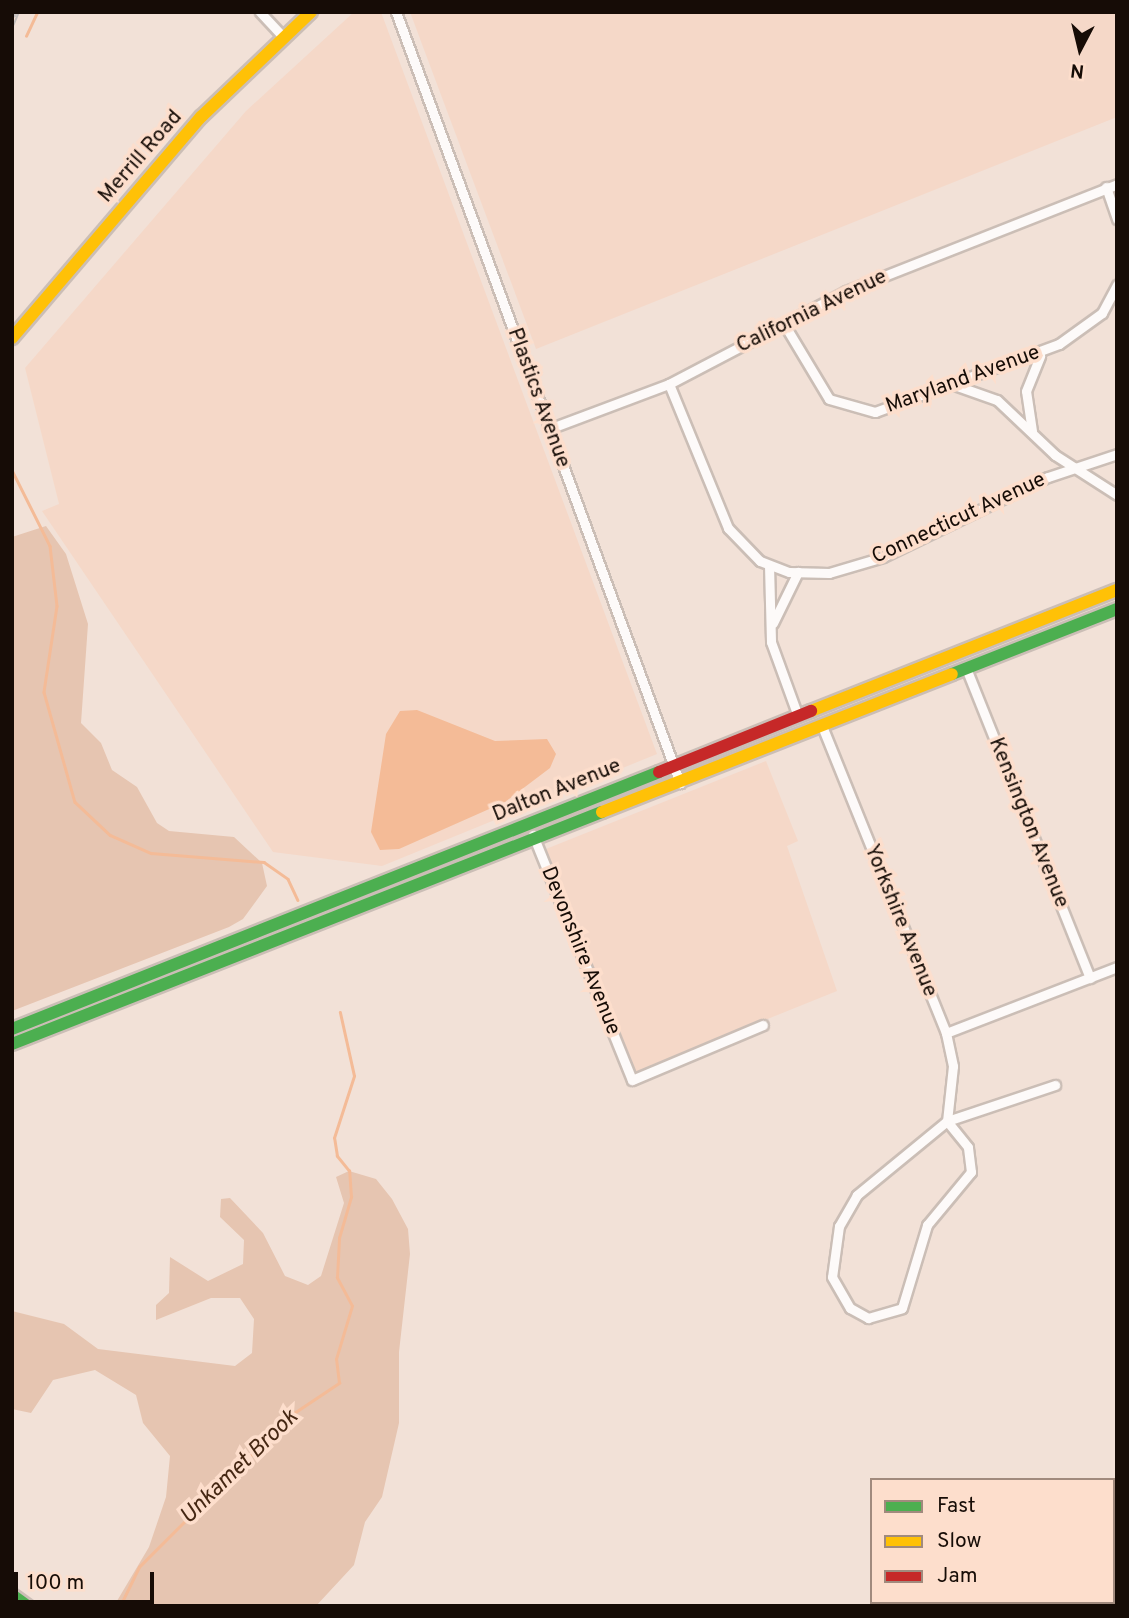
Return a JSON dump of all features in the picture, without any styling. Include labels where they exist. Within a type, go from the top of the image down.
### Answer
[{"type":"main road","name":"Merrill Road","points":[[12,338],[192,126],[311,12]]},
{"type":"main road","name":"Dalton Avenue","points":[[12,1029],[1117,590]]},
{"type":"main road","name":"Dalton Avenue","points":[[12,1044],[1117,609]]},
{"type":"main road","points":[[12,1595],[27,1606]]},
{"type":"street","points":[[260,12],[283,37]]},
{"type":"street","name":"Plastics Avenue","points":[[396,12],[680,783]]},
{"type":"street","name":"California Avenue","points":[[549,429],[669,384],[846,291],[1117,184]]},
{"type":"street","points":[[1106,187],[1117,219]]},
{"type":"street","name":"Maryland Avenue","points":[[784,324],[813,381],[842,406],[875,412],[954,386],[1047,350],[1102,313],[1117,285]]},
{"type":"street","points":[[1034,436],[1026,391],[1035,363],[1047,350]]},
{"type":"street","points":[[669,384],[728,528],[769,565],[771,635],[798,716]]},
{"type":"street","points":[[954,386],[997,400],[1034,436],[1117,495]]},
{"type":"street","name":"Connecticut Avenue","points":[[769,565],[799,572],[828,573],[883,557],[1079,467],[1117,454]]},
{"type":"street","points":[[771,635],[782,595],[799,572]]},
{"type":"street","name":"Kensington Avenue","points":[[966,668],[1090,978]]},
{"type":"street","name":"Yorkshire Avenue","points":[[822,726],[946,1033],[954,1087],[947,1121]]},
{"type":"street","name":"Devonshire Avenue","points":[[528,823],[632,1080],[763,1025]]},
{"type":"street","points":[[946,1033],[1117,967]]},
{"type":"street","points":[[947,1121],[968,1147],[971,1172],[927,1225],[902,1308],[868,1318],[837,1293],[830,1260],[839,1226],[857,1195],[947,1121],[1055,1085]]},
{"type":"shaded area","points":[[354,12],[381,12],[657,754],[382,866],[273,852],[42,511],[59,504],[25,368],[246,111]]},
{"type":"shaded area","points":[[410,12],[1117,12],[1117,117],[536,349]]},
{"type":"shaded area","points":[[46,526],[66,554],[88,624],[81,723],[101,743],[112,770],[137,787],[157,823],[169,831],[234,837],[262,863],[267,886],[243,919],[229,927],[12,1011],[12,537]]},
{"type":"shaded area","points":[[417,710],[495,741],[547,739],[556,754],[550,768],[505,802],[399,849],[380,850],[371,832],[386,734],[400,711]]},
{"type":"shaded area","points":[[766,761],[798,841],[787,846],[837,991],[636,1072],[546,849]]},
{"type":"shaded area","points":[[349,1171],[376,1179],[392,1199],[408,1229],[410,1254],[399,1352],[399,1423],[382,1497],[365,1522],[354,1565],[316,1606],[114,1606],[149,1547],[166,1497],[170,1456],[143,1423],[136,1395],[95,1370],[53,1380],[31,1413],[12,1409],[12,1311],[64,1324],[98,1349],[235,1366],[252,1353],[254,1319],[240,1298],[211,1298],[156,1320],[156,1305],[169,1293],[170,1257],[208,1281],[243,1264],[244,1240],[220,1217],[221,1199],[230,1198],[263,1233],[285,1276],[308,1285],[321,1276],[344,1203],[336,1177]]},
{"type":"waterway","name":"Unkamet Brook","points":[[26,36],[37,12]]},
{"type":"waterway","name":"Unkamet Brook","points":[[12,470],[50,546],[57,606],[44,692],[75,802],[110,835],[151,853],[264,862],[288,879],[298,900]]},
{"type":"waterway","name":"Unkamet Brook","points":[[120,1606],[139,1567],[291,1415],[339,1383],[336,1359],[352,1306],[337,1278],[339,1238],[351,1197],[349,1171],[337,1156],[334,1138],[354,1076],[340,1013]]},
{"type":"railway","points":[[12,24],[17,12]]},
{"type":"traffic: fast","points":[[952,674],[1117,609]]},
{"type":"traffic: fast","points":[[12,1029],[659,772]]},
{"type":"traffic: fast","points":[[12,1044],[602,812]]},
{"type":"traffic: fast","points":[[12,1595],[27,1606]]},
{"type":"traffic: slow","points":[[12,338],[201,117],[311,12]]},
{"type":"traffic: slow","points":[[811,711],[1117,590]]},
{"type":"traffic: slow","points":[[602,812],[952,674]]},
{"type":"traffic: jam","points":[[659,772],[811,711]]}]
